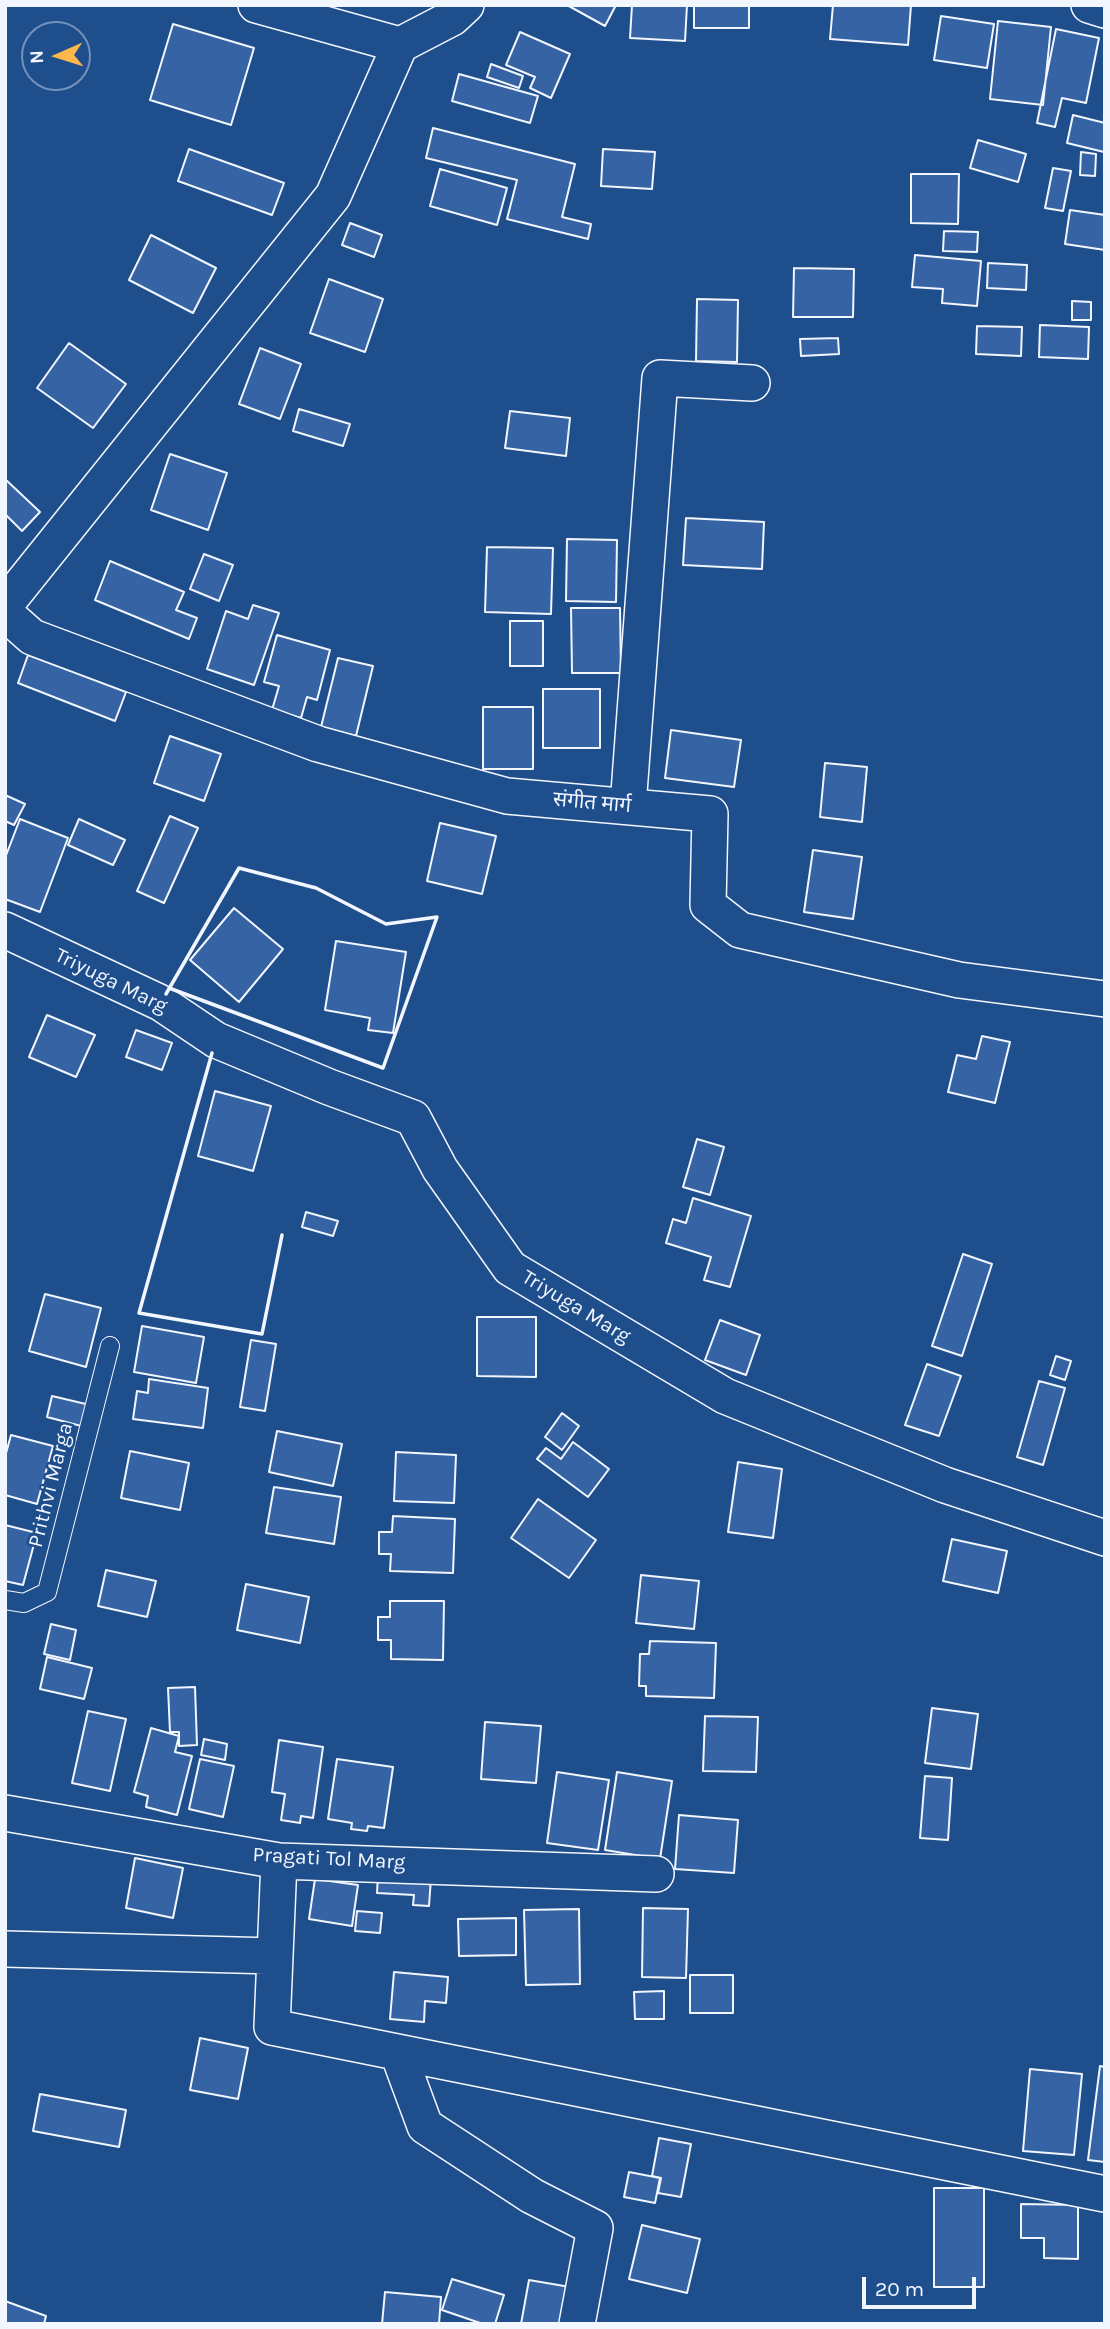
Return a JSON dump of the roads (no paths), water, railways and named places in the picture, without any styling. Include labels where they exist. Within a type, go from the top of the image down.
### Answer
[{"type":"street","points":[[256,5],[400,45]]},
{"type":"street","points":[[5,605],[333,195],[400,45],[452,19],[466,5]]},
{"type":"street","points":[[1088,5],[1105,10]]},
{"type":"street","points":[[628,806],[660,378],[752,383]]},
{"type":"street","name":"संगीत मार्ग","points":[[5,614],[32,637],[318,744],[507,796],[710,814],[708,905],[740,930],[959,981],[1105,999]]},
{"type":"street","name":"Triyuga Marg","points":[[5,930],[161,1003],[216,1040],[413,1118],[440,1169],[510,1268],[725,1396],[945,1485],[1105,1538]]},
{"type":"street","name":"Pragati Tol Marg","points":[[5,1813],[279,1861],[517,1867],[656,1874]]},
{"type":"street","points":[[279,1861],[272,2027],[1105,2194]]},
{"type":"street","points":[[5,1950],[275,1956]]},
{"type":"street","points":[[398,2053],[425,2126],[532,2196],[596,2228],[576,2324]]},
{"type":"lane","name":"Prithvi Marga","points":[[5,1600],[24,1603],[47,1592],[110,1346]]}]
